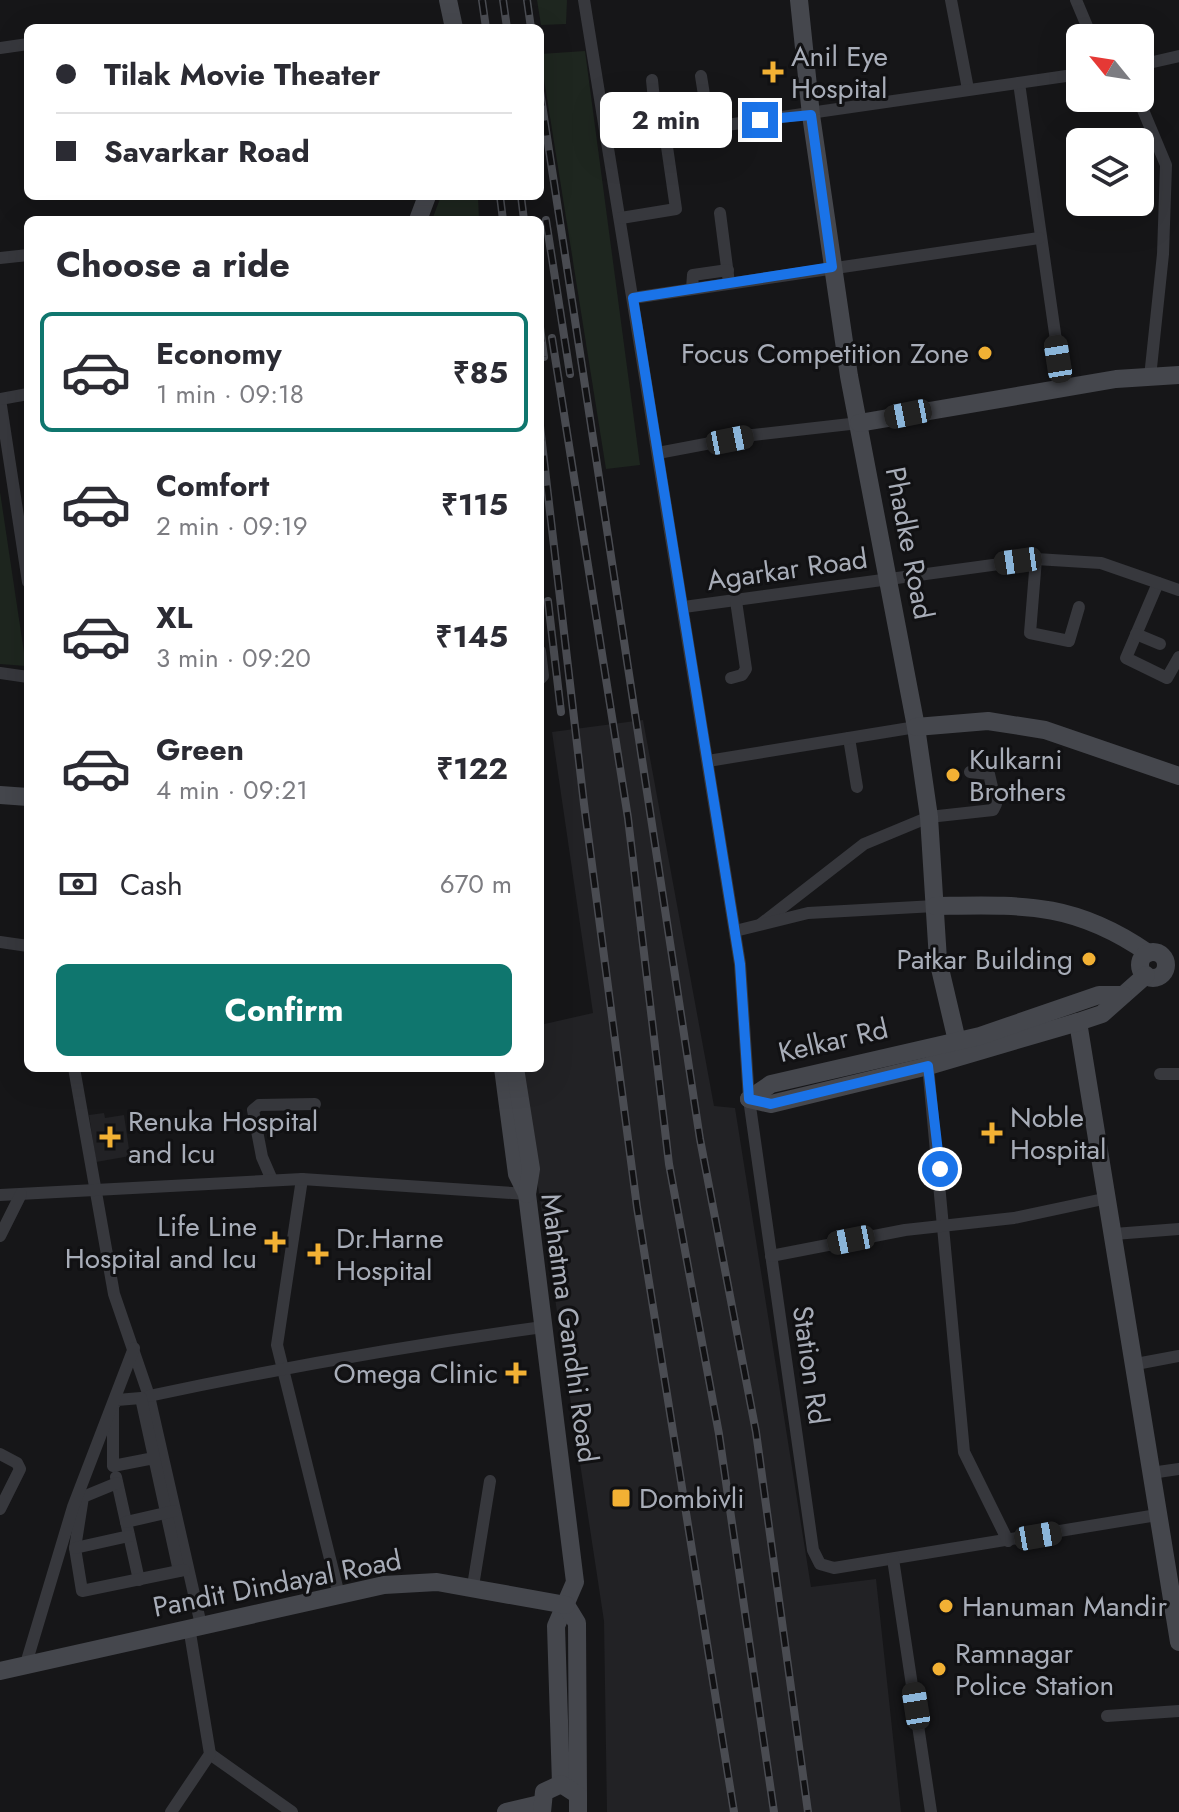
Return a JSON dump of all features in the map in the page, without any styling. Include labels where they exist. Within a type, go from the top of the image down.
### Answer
[{"type":"street","points":[[448,0],[453,24]]},
{"type":"street","name":"Station Rd","points":[[584,0],[735,931],[749,1099],[813,1550],[820,1564],[834,1568],[1157,1515]]},
{"type":"street","name":"Phadke Road","points":[[799,0],[832,267],[916,727],[929,817],[938,960],[957,1041]]},
{"type":"street","points":[[951,0],[968,89]]},
{"type":"street","points":[[1076,0],[1086,24]]},
{"type":"street","points":[[0,48],[24,45]]},
{"type":"street","points":[[1154,62],[1179,56]]},
{"type":"street","points":[[701,76],[709,126]]},
{"type":"street","points":[[609,142],[661,129],[811,115],[1066,76]]},
{"type":"street","points":[[1019,83],[1063,389]]},
{"type":"street","points":[[1144,112],[1166,165],[1163,254],[1150,377]]},
{"type":"street","points":[[621,218],[676,209],[661,129]]},
{"type":"street","points":[[720,213],[728,276]]},
{"type":"street","points":[[633,298],[692,289],[728,276],[832,267],[1039,238]]},
{"type":"street","points":[[0,258],[24,255]]},
{"type":"street","points":[[658,453],[753,435],[859,423],[1063,389],[1179,375]]},
{"type":"street","points":[[23,527],[0,399],[24,395]]},
{"type":"street","points":[[1036,559],[1029,629],[1032,635],[1069,641],[1079,607]]},
{"type":"street","name":"Agarkar Road","points":[[684,607],[1036,559],[1101,563],[1179,590]]},
{"type":"street","points":[[1158,583],[1127,661],[1167,678],[1179,657]]},
{"type":"street","points":[[731,678],[742,675],[746,669],[736,601]]},
{"type":"street","points":[[1136,634],[1160,644]]},
{"type":"street","points":[[0,673],[24,676]]},
{"type":"street","points":[[708,761],[916,727],[988,721],[1045,730],[1179,776]]},
{"type":"street","points":[[849,738],[857,787]]},
{"type":"street","points":[[761,924],[864,844],[929,817],[995,807],[987,771],[970,772]]},
{"type":"street","points":[[0,795],[24,797]]},
{"type":"street","points":[[735,931],[808,913],[935,906],[1030,905],[1076,916],[1115,931],[1148,953],[1162,956],[1172,967]]},
{"type":"street","points":[[0,942],[24,945]]},
{"type":"street","points":[[1146,975],[1141,963],[1148,953]]},
{"type":"street","name":"Kelkar Rd","points":[[749,1099],[771,1104],[928,1066],[1078,1022],[1102,1014],[1146,975],[1157,977],[1172,967]]},
{"type":"street","name":"Kelkar Rd","points":[[749,1099],[771,1084],[957,1041],[1099,995],[1123,995]]},
{"type":"street","points":[[1078,1022],[1136,1364],[1157,1515],[1176,1599],[1179,1642]]},
{"type":"street","points":[[928,1066],[964,1452],[1008,1541]]},
{"type":"street","points":[[75,1072],[114,1294],[149,1396],[195,1626],[210,1754],[171,1812]]},
{"type":"street","name":"Mahatma Gandhi Road","points":[[504,1072],[517,1174],[527,1194],[575,1582],[556,1626],[561,1784]]},
{"type":"street","points":[[0,1195],[302,1179],[527,1194],[531,1169],[516,1072]]},
{"type":"street","points":[[1160,1074],[1179,1074]]},
{"type":"street","points":[[272,1180],[262,1157],[253,1110],[259,1105],[315,1104]]},
{"type":"street","points":[[302,1179],[277,1345],[285,1367],[339,1595]]},
{"type":"street","points":[[0,1236],[21,1194]]},
{"type":"street","points":[[771,1256],[905,1230],[1014,1218],[1108,1198]]},
{"type":"street","points":[[1114,1234],[1179,1229]]},
{"type":"street","points":[[149,1396],[285,1367],[331,1363],[438,1342],[543,1327]]},
{"type":"street","points":[[25,1667],[73,1507],[134,1348]]},
{"type":"street","points":[[1136,1364],[1179,1356]]},
{"type":"street","points":[[139,1580],[113,1466],[114,1404],[138,1395],[172,1512]]},
{"type":"street","points":[[0,1454],[17,1463],[20,1469],[0,1509]]},
{"type":"street","points":[[113,1466],[154,1458]]},
{"type":"street","points":[[1151,1473],[1179,1469]]},
{"type":"street","points":[[473,1586],[490,1481]]},
{"type":"street","points":[[117,1483],[84,1495],[75,1548],[82,1591],[184,1570]]},
{"type":"street","points":[[126,1522],[172,1512]]},
{"type":"street","points":[[75,1548],[129,1536]]},
{"type":"street","points":[[893,1559],[931,1812]]},
{"type":"street","name":"Pandit Dindayal Road","points":[[0,1671],[384,1585],[437,1582],[566,1605]]},
{"type":"street","points":[[566,1605],[577,1623],[578,1804]]},
{"type":"street","points":[[1107,1716],[1135,1719],[1179,1711]]},
{"type":"street","points":[[210,1754],[292,1812]]},
{"type":"street","points":[[506,1812],[541,1808],[544,1792],[561,1784],[578,1804]]},
{"type":"shaded area","points":[[537,0],[567,0],[566,24],[541,24]]},
{"type":"shaded area","points":[[585,51],[640,465],[606,469],[544,79],[544,54]]},
{"type":"shaded area","points":[[440,200],[478,200],[479,216],[434,216]]},
{"type":"shaded area","points":[[0,492],[24,666],[0,664]]},
{"type":"shaded area","points":[[643,720],[714,1106],[735,1108],[811,1587],[876,1579],[901,1812],[607,1812],[604,1621],[521,1072],[544,1072],[544,1024],[593,1013],[552,732]]},
{"type":"shaded area","name":"Renuka Hospital and Icu","points":[[104,1113],[105,1118],[124,1115],[130,1156],[96,1162],[89,1115]]},
{"type":"tunnel","points":[[653,90],[658,120]]},
{"type":"railway","points":[[482,0],[485,24]]},
{"type":"railway","points":[[503,0],[506,24]]},
{"type":"railway","points":[[527,0],[530,24]]},
{"type":"railway","points":[[544,117],[700,1139],[756,1432],[808,1812]]},
{"type":"railway","points":[[500,200],[502,216]]},
{"type":"railway","points":[[522,200],[524,216]]},
{"type":"railway","points":[[546,220],[570,374]]},
{"type":"railway","points":[[552,338],[628,818],[669,1164],[719,1434],[774,1812]]},
{"type":"railway","points":[[544,460],[584,804],[637,1207],[734,1812]]},
{"type":"railway","points":[[548,601],[561,712]]},
{"type":"place","name":"Anil Eye Hospital","points":[[773,72]]},
{"type":"place","name":"Focus Competition Zone","points":[[985,353]]},
{"type":"place","name":"Kulkarni Brothers","points":[[953,775]]},
{"type":"place","name":"Patkar Building","points":[[1089,959]]},
{"type":"place","name":"Noble Hospital","points":[[992,1133]]},
{"type":"place","name":"Renuka Hospital and Icu","points":[[110,1137]]},
{"type":"place","name":"Life Line Hospital and Icu","points":[[275,1242]]},
{"type":"place","name":"Dr.Harne Hospital","points":[[318,1254]]},
{"type":"place","name":"Omega Clinic","points":[[516,1373]]},
{"type":"place","name":"Dombivli","points":[[621,1498]]},
{"type":"place","name":"Hanuman Mandir","points":[[946,1606]]},
{"type":"place","name":"Ramnagar Police Station","points":[[939,1669]]},
{"type":"route","points":[[760,120],[811,115],[832,267],[633,298],[740,964],[749,1099],[771,1104],[928,1066],[940,1169]]}]
